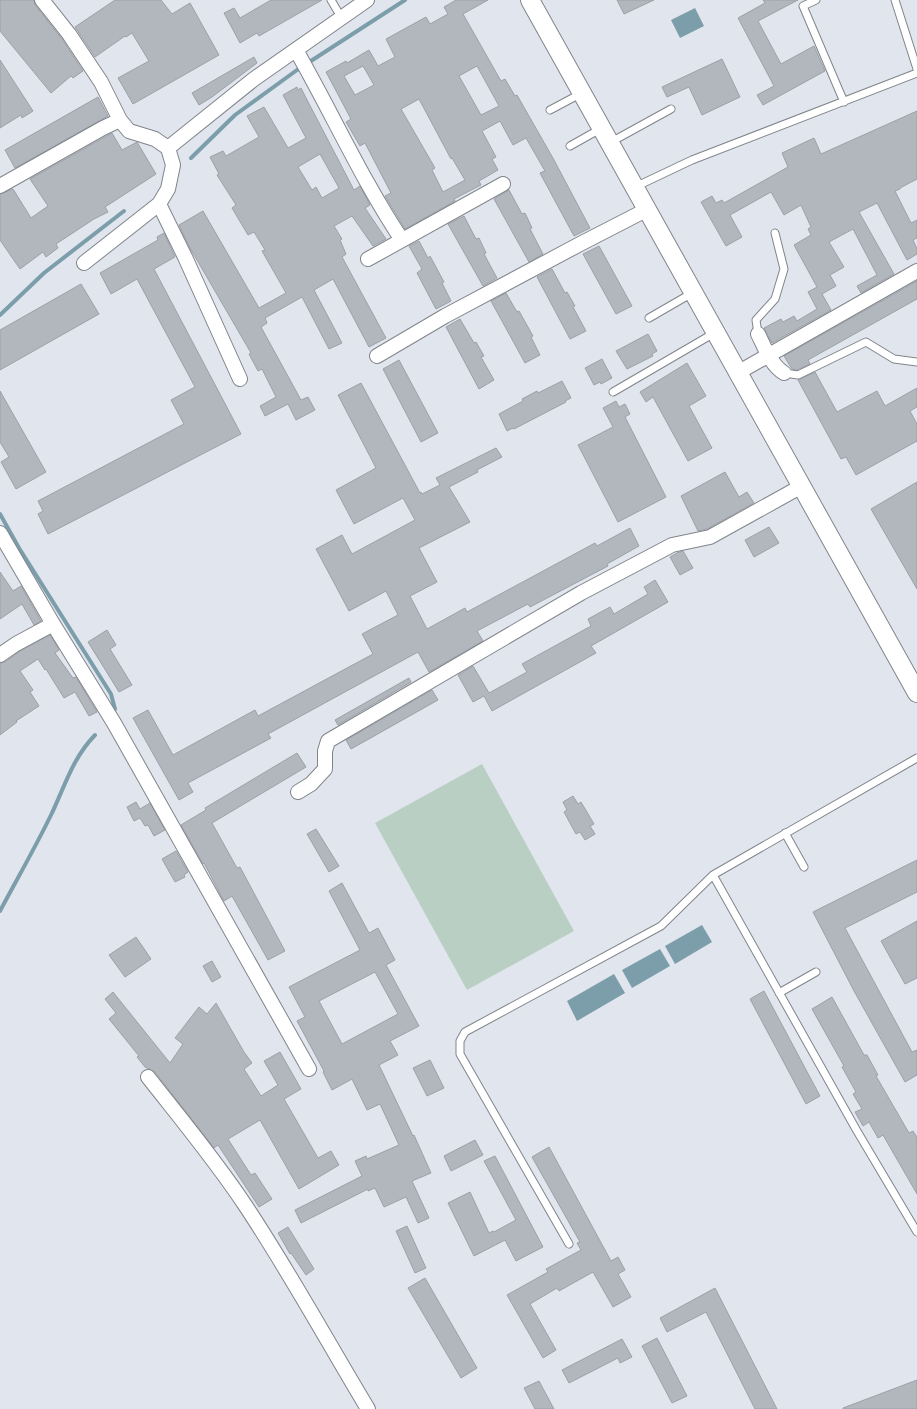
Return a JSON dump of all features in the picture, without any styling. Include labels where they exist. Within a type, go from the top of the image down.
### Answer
[{"type":"street","points":[[42,0],[69,34],[101,82],[120,120],[129,131],[155,139],[168,148],[173,165],[168,189],[159,204],[84,263]]},
{"type":"street","points":[[168,148],[254,79],[301,60],[341,17],[367,0]]},
{"type":"street","points":[[530,0],[917,693]]},
{"type":"street","points":[[301,60],[383,211],[402,240]]},
{"type":"street","points":[[0,186],[120,120]]},
{"type":"street","points":[[368,259],[503,184]]},
{"type":"street","points":[[159,204],[186,257],[240,379]]},
{"type":"street","points":[[376,356],[444,316],[560,254],[648,210]]},
{"type":"street","points":[[739,372],[917,271]]},
{"type":"street","points":[[758,334],[777,369],[784,373]]},
{"type":"street","points":[[298,792],[311,784],[325,769],[325,751],[328,741],[580,593],[672,545],[710,537],[802,486]]},
{"type":"street","points":[[0,532],[53,624],[114,723],[309,1069]]},
{"type":"street","points":[[0,655],[16,644],[53,624]]},
{"type":"street","points":[[148,1077],[221,1170],[246,1206],[368,1409]]},
{"type":"lane","points":[[331,0],[341,17]]},
{"type":"lane","points":[[816,0],[803,6],[844,102]]},
{"type":"lane","points":[[895,0],[917,69]]},
{"type":"lane","points":[[635,187],[692,160],[917,73]]},
{"type":"lane","points":[[550,110],[582,93]]},
{"type":"lane","points":[[570,146],[606,135],[670,109]]},
{"type":"lane","points":[[758,334],[756,320],[775,298],[784,269],[775,233]]},
{"type":"lane","points":[[649,318],[694,292]]},
{"type":"lane","points":[[613,392],[716,332]]},
{"type":"lane","points":[[784,373],[798,375],[866,342],[894,359],[917,362]]},
{"type":"lane","points":[[569,1244],[460,1054],[460,1041],[465,1032],[661,926],[713,875],[917,758]]},
{"type":"lane","points":[[785,833],[804,867]]},
{"type":"lane","points":[[713,875],[857,1131],[917,1232]]},
{"type":"lane","points":[[779,993],[816,972]]},
{"type":"green space","points":[[482,764],[574,931],[467,990],[375,823]]},
{"type":"water","points":[[695,8],[704,26],[680,38],[671,20]]},
{"type":"water","points":[[702,925],[712,942],[675,964],[665,946]]},
{"type":"water","points":[[660,949],[670,966],[632,988],[622,970]]},
{"type":"water","points":[[614,974],[625,993],[577,1021],[567,1001]]},
{"type":"building","points":[[0,0],[34,0],[35,5],[62,39],[83,71],[73,78],[71,76],[51,93],[0,31]]},
{"type":"building","points":[[115,0],[161,0],[172,14],[190,3],[219,55],[133,104],[118,78],[149,61],[132,33],[126,37],[125,36],[95,57],[75,27]]},
{"type":"building","points":[[271,0],[322,0],[259,36],[257,33],[240,43],[224,13],[234,8],[240,18]]},
{"type":"building","points":[[456,0],[488,0],[463,14],[501,81],[505,79],[515,96],[517,95],[590,228],[574,236],[540,173],[545,171],[526,138],[513,145],[500,121],[482,131],[496,157],[492,159],[498,170],[479,181],[481,185],[454,199],[455,201],[405,229],[385,196],[391,193],[365,143],[360,146],[346,122],[351,119],[326,72],[346,61],[347,63],[369,50],[378,66],[395,57],[386,39],[426,17],[430,24],[448,14],[444,7]],"holes":[[[363,66],[374,85],[355,95],[344,76]],[[477,66],[499,106],[481,115],[459,76]],[[419,99],[451,159],[452,158],[465,180],[443,192],[432,170],[435,168],[401,109]]]},
{"type":"building","points":[[617,0],[654,0],[624,14]]},
{"type":"building","points":[[763,0],[798,0],[758,21],[781,64],[814,46],[825,71],[763,105],[757,95],[774,86],[738,18],[765,3]]},
{"type":"building","points":[[254,57],[257,63],[199,105],[192,93]]},
{"type":"building","points":[[722,59],[740,97],[702,115],[689,87],[667,97],[662,87]]},
{"type":"building","points":[[0,60],[33,111],[22,118],[21,115],[0,128]]},
{"type":"building","points":[[297,87],[298,90],[301,88],[354,190],[360,186],[370,205],[365,208],[386,239],[373,246],[352,216],[334,226],[342,239],[340,240],[346,254],[342,257],[386,338],[369,347],[333,279],[314,290],[342,343],[329,349],[302,297],[265,318],[267,323],[261,327],[301,400],[308,397],[315,410],[296,420],[288,404],[265,416],[260,406],[276,397],[262,369],[258,371],[249,354],[251,353],[190,248],[179,225],[203,211],[259,308],[286,293],[262,251],[265,250],[254,232],[248,235],[232,208],[236,205],[217,175],[219,174],[210,157],[223,151],[226,156],[259,137],[247,116],[264,107],[288,148],[306,138],[283,95]],"holes":[[[320,154],[339,188],[322,198],[316,187],[312,190],[298,167]]]},
{"type":"building","points":[[98,97],[108,116],[15,168],[5,150]]},
{"type":"building","points":[[917,111],[917,179],[895,191],[911,223],[917,220],[917,238],[913,240],[917,249],[917,254],[907,260],[877,203],[859,212],[894,274],[861,293],[857,286],[877,275],[853,229],[829,242],[844,267],[830,275],[836,286],[822,294],[831,310],[772,343],[764,328],[781,319],[783,322],[794,316],[797,321],[817,309],[808,292],[817,287],[794,245],[811,235],[808,229],[811,227],[801,205],[784,215],[771,192],[730,215],[742,237],[726,246],[701,202],[712,196],[716,203],[722,200],[724,203],[788,167],[782,153],[814,138],[821,154]]},
{"type":"building","points":[[112,133],[122,150],[137,142],[156,174],[105,207],[108,212],[94,219],[56,244],[58,248],[46,257],[43,252],[20,269],[0,240],[0,194],[13,189],[31,218],[48,206],[30,179]]},
{"type":"building","points":[[509,190],[522,214],[525,213],[532,228],[530,229],[543,254],[529,262],[494,199]]},
{"type":"building","points":[[464,216],[476,239],[479,238],[486,253],[484,254],[497,278],[483,286],[448,224]]},
{"type":"building","points":[[164,233],[175,257],[154,269],[241,434],[48,534],[38,514],[43,511],[38,501],[184,424],[171,400],[195,387],[137,279],[111,294],[100,273],[158,240],[157,237]]},
{"type":"building","points":[[419,241],[428,258],[430,256],[444,282],[442,283],[451,301],[436,309],[417,273],[422,269],[409,246]]},
{"type":"building","points":[[599,246],[632,306],[616,314],[583,254]]},
{"type":"building","points":[[552,269],[565,293],[567,292],[575,306],[573,307],[586,331],[570,339],[537,277]]},
{"type":"building","points":[[917,281],[917,299],[808,360],[810,364],[797,370],[792,369],[784,356]]},
{"type":"building","points":[[81,284],[99,314],[0,370],[0,330]]},
{"type":"building","points":[[506,293],[517,312],[519,311],[533,336],[531,337],[540,355],[525,363],[491,301]]},
{"type":"building","points":[[460,319],[474,343],[476,342],[484,356],[481,357],[494,380],[479,389],[446,327]]},
{"type":"building","points":[[648,334],[657,351],[652,354],[653,356],[627,369],[616,351]]},
{"type":"building","points":[[602,359],[612,378],[601,384],[600,382],[594,385],[585,368]]},
{"type":"building","points":[[399,360],[438,433],[421,442],[383,369]]},
{"type":"building","points":[[687,363],[706,396],[689,406],[712,448],[688,461],[653,397],[646,402],[640,392]]},
{"type":"building","points":[[815,372],[837,412],[877,391],[885,406],[917,388],[917,407],[910,411],[917,424],[917,441],[856,475],[846,457],[841,459],[798,380]]},
{"type":"building","points":[[562,381],[571,398],[514,429],[513,428],[507,431],[499,414],[523,401],[522,399],[537,391],[538,393]]},
{"type":"building","points":[[361,383],[420,493],[421,492],[422,494],[440,485],[436,478],[496,448],[502,457],[477,470],[478,472],[449,487],[470,522],[419,548],[437,582],[410,596],[427,629],[465,608],[467,612],[595,543],[597,546],[630,528],[639,546],[607,564],[608,566],[530,607],[528,604],[477,631],[483,641],[429,672],[418,652],[268,734],[271,738],[188,783],[193,792],[179,800],[133,718],[148,710],[173,755],[255,710],[258,716],[373,654],[362,634],[398,615],[386,591],[349,611],[316,549],[342,535],[352,554],[415,520],[403,498],[354,524],[336,490],[376,468],[338,395]]},
{"type":"building","points":[[0,391],[46,472],[16,489],[1,462],[9,457],[0,442]]},
{"type":"building","points":[[616,401],[619,407],[625,404],[630,414],[625,417],[666,497],[618,522],[578,445],[613,427],[603,408]]},
{"type":"building","points":[[725,472],[739,497],[747,492],[754,503],[707,529],[698,531],[681,496]]},
{"type":"building","points":[[917,482],[917,589],[871,509]]},
{"type":"building","points":[[769,527],[779,543],[754,557],[745,540]]},
{"type":"building","points":[[683,551],[693,568],[680,575],[670,557]]},
{"type":"building","points":[[0,572],[13,591],[21,586],[41,621],[34,625],[22,604],[0,619]]},
{"type":"building","points":[[655,580],[668,602],[591,646],[596,653],[492,711],[484,696],[473,702],[458,675],[473,666],[489,693],[527,672],[522,664],[591,626],[588,619],[610,607],[614,614],[648,594],[644,587]]},
{"type":"building","points":[[107,630],[116,645],[110,649],[132,685],[119,692],[88,642]]},
{"type":"building","points":[[50,635],[59,650],[55,653],[73,678],[76,677],[97,712],[89,716],[75,692],[64,698],[38,659],[20,671],[33,690],[30,692],[39,706],[16,721],[17,722],[0,735],[0,663],[5,662],[20,651]]},
{"type":"building","points":[[409,678],[411,682],[338,725],[335,720]]},
{"type":"building","points":[[432,690],[438,700],[351,749],[346,740]]},
{"type":"building","points":[[297,753],[306,767],[212,823],[237,868],[240,867],[285,951],[268,960],[232,896],[224,901],[204,863],[203,864],[181,825],[206,810],[205,808]]},
{"type":"building","points":[[573,796],[578,804],[581,802],[594,824],[590,826],[595,834],[585,840],[580,832],[576,834],[564,812],[567,810],[563,802]]},
{"type":"building","points":[[136,802],[140,809],[150,803],[165,830],[154,836],[148,825],[145,826],[140,818],[134,821],[127,807]]},
{"type":"building","points":[[316,829],[339,866],[329,872],[307,834]]},
{"type":"building","points":[[176,851],[188,872],[184,875],[185,877],[175,882],[162,859]]},
{"type":"building","points":[[917,860],[917,892],[845,928],[912,1052],[917,1050],[917,1075],[905,1082],[854,991],[813,912]]},
{"type":"building","points":[[342,883],[369,933],[378,928],[395,960],[386,965],[419,1026],[390,1041],[398,1055],[379,1065],[431,1173],[412,1181],[429,1218],[418,1223],[406,1197],[384,1207],[375,1188],[368,1191],[368,1189],[301,1223],[295,1210],[362,1176],[355,1161],[366,1156],[367,1159],[399,1145],[380,1104],[367,1110],[352,1079],[332,1090],[323,1072],[324,1071],[297,1021],[305,1017],[289,987],[360,950],[329,891]],"holes":[[[375,972],[398,1014],[342,1044],[319,1001]]]},
{"type":"building","points":[[917,921],[917,978],[905,984],[881,941]]},
{"type":"building","points":[[136,937],[151,959],[125,977],[109,955]]},
{"type":"building","points":[[212,961],[221,977],[212,982],[203,966]]},
{"type":"building","points":[[764,991],[820,1096],[806,1104],[750,999]]},
{"type":"building","points":[[113,992],[170,1063],[183,1044],[175,1038],[199,1007],[207,1014],[216,1003],[244,1052],[252,1063],[244,1069],[261,1096],[278,1085],[264,1061],[280,1052],[301,1089],[284,1099],[318,1158],[331,1151],[339,1165],[299,1189],[260,1120],[228,1139],[251,1175],[255,1173],[272,1199],[259,1207],[218,1145],[214,1148],[155,1072],[145,1067],[137,1057],[139,1056],[109,1019],[116,1013],[105,999]]},
{"type":"building","points":[[832,997],[864,1055],[867,1055],[878,1075],[876,1076],[909,1133],[913,1131],[917,1137],[917,1194],[883,1135],[878,1138],[869,1122],[863,1126],[855,1112],[862,1109],[853,1094],[856,1092],[842,1067],[844,1066],[812,1009]]},
{"type":"building","points":[[430,1060],[444,1088],[427,1096],[413,1068]]},
{"type":"building","points":[[475,1140],[483,1155],[451,1171],[444,1156]]},
{"type":"building","points":[[549,1147],[611,1261],[618,1257],[625,1270],[618,1274],[631,1297],[613,1307],[593,1272],[559,1291],[557,1288],[530,1304],[556,1350],[543,1358],[507,1295],[548,1272],[546,1269],[581,1250],[577,1243],[580,1242],[532,1157]]},
{"type":"building","points":[[495,1156],[543,1247],[516,1261],[505,1240],[474,1256],[448,1203],[470,1192],[489,1233],[494,1232],[516,1220],[484,1161]]},
{"type":"building","points":[[407,1226],[426,1268],[415,1273],[396,1231]]},
{"type":"building","points":[[288,1227],[314,1269],[306,1275],[291,1253],[290,1254],[278,1233]]},
{"type":"building","points":[[425,1278],[477,1368],[461,1378],[408,1288]]},
{"type":"building","points":[[715,1288],[777,1409],[755,1409],[706,1312],[667,1332],[660,1318]]},
{"type":"building","points":[[657,1338],[687,1396],[672,1403],[642,1346]]},
{"type":"building","points":[[622,1339],[632,1357],[620,1363],[618,1358],[569,1383],[562,1370]]},
{"type":"building","points":[[917,1380],[917,1409],[843,1409],[843,1408]]},
{"type":"building","points":[[539,1381],[554,1409],[535,1409],[524,1388]]},
{"type":"waterway","points":[[191,158],[235,115],[297,70],[405,0]]},
{"type":"waterway","points":[[0,315],[44,273],[124,211]]},
{"type":"waterway","points":[[0,514],[19,548],[111,694],[115,709]]},
{"type":"waterway","points":[[0,911],[45,827],[75,763],[87,744],[95,735]]}]
